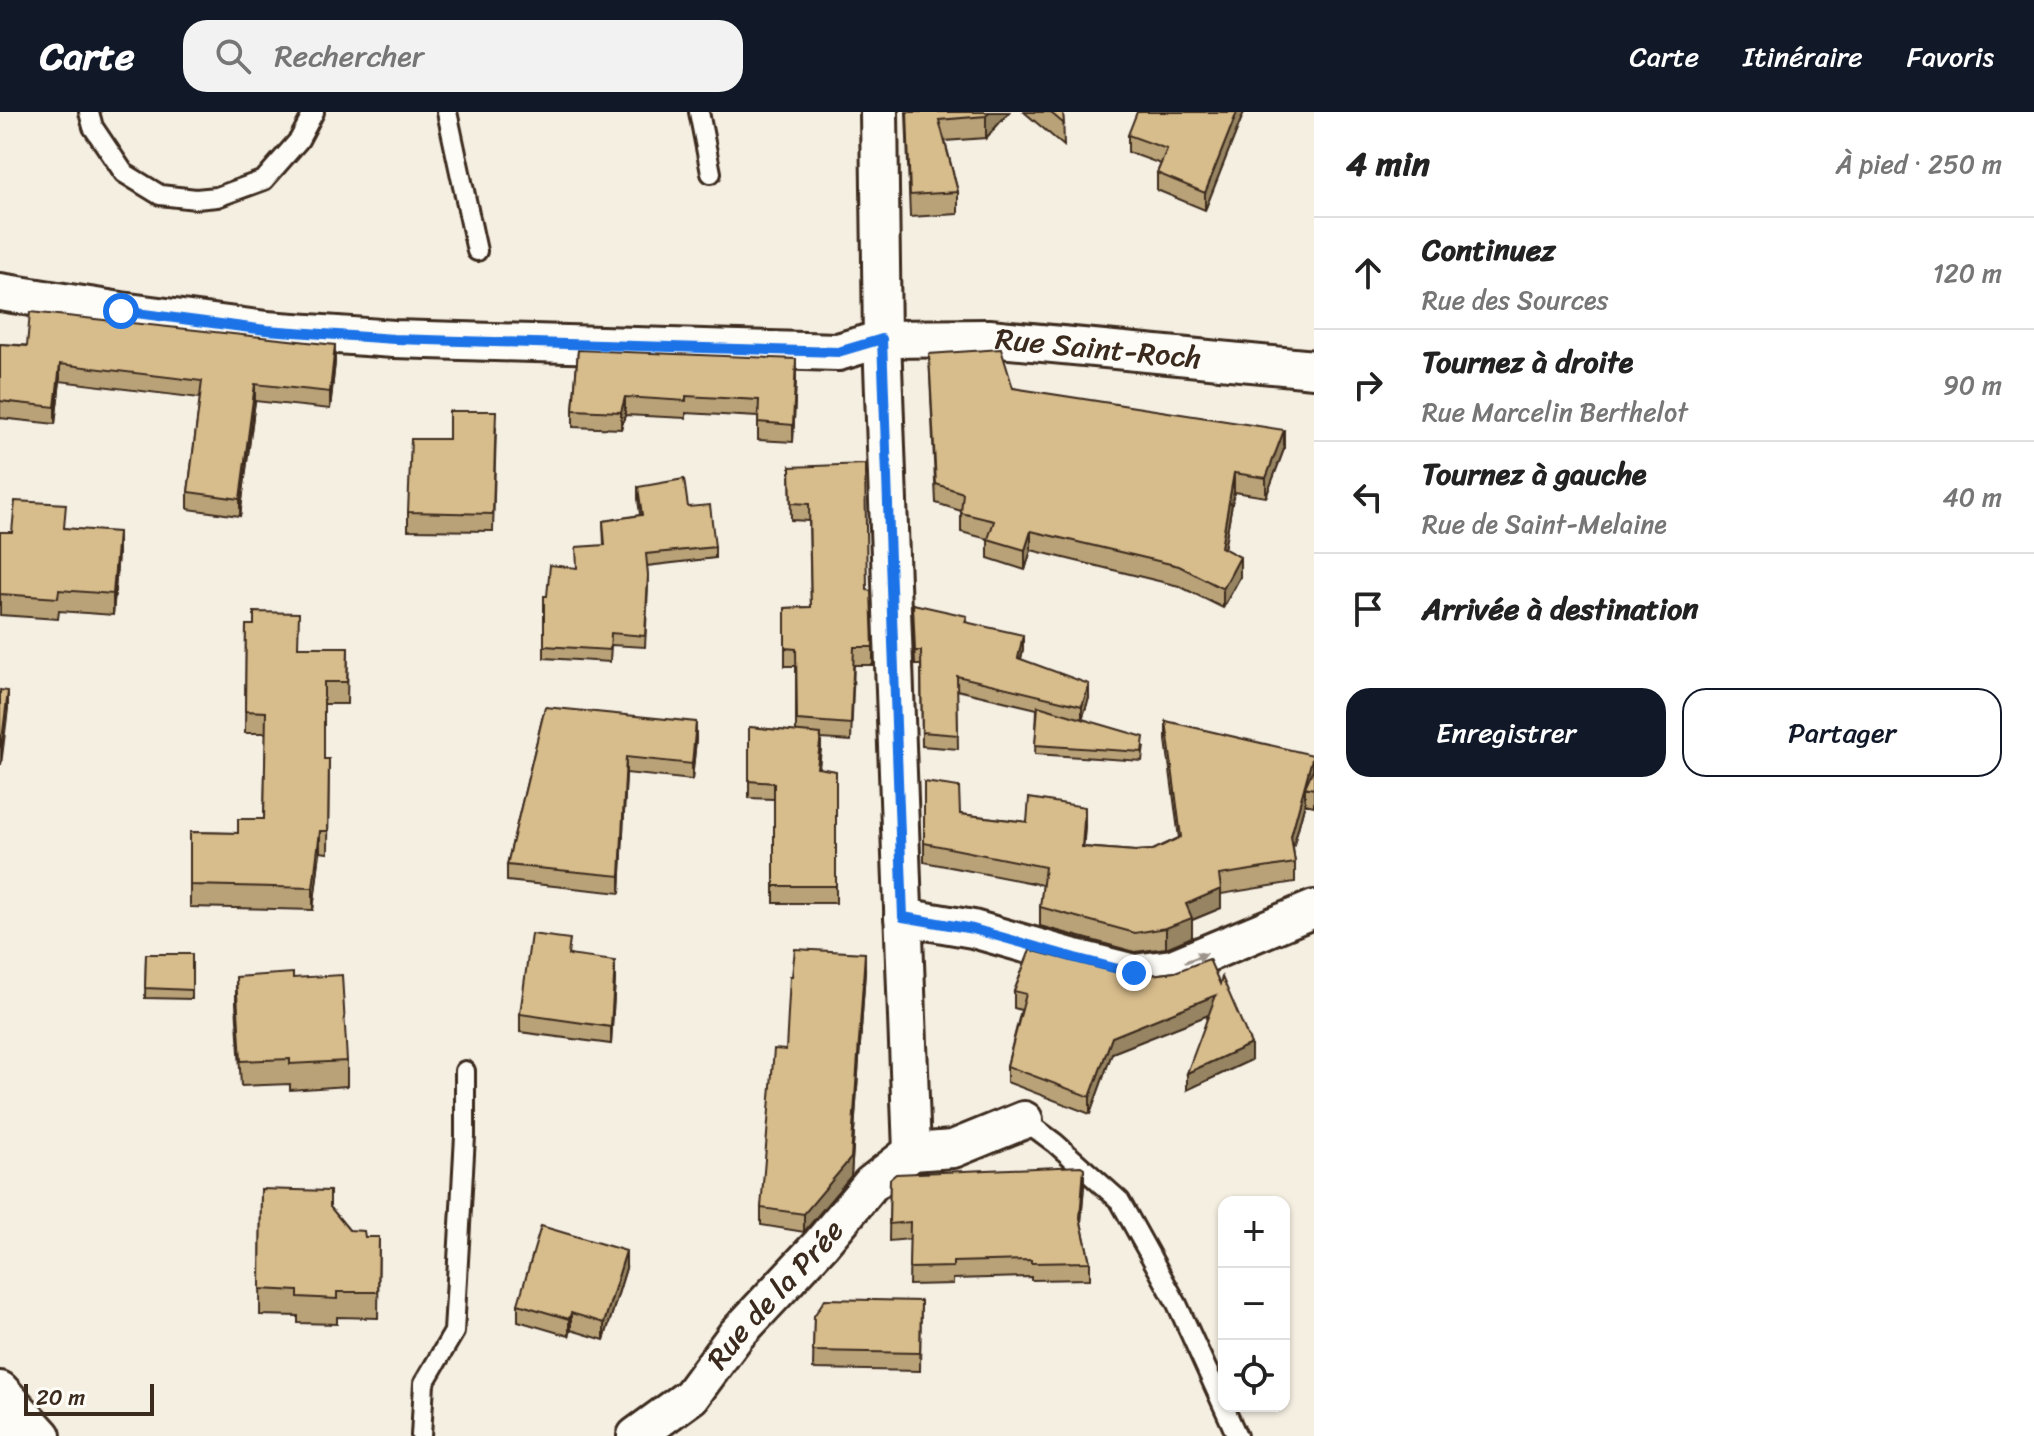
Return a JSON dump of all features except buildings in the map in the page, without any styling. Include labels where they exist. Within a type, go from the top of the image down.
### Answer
[{"type":"main road","points":[[0,1423],[7,1436]]},
{"type":"street","points":[[879,112],[882,339],[912,1152],[953,1149],[1024,1120]]},
{"type":"street","name":"Rue Saint-Roch","points":[[0,292],[266,330],[394,339],[838,352],[882,339],[989,338],[1313,368]]},
{"type":"street","points":[[903,917],[973,929],[1134,973],[1172,968],[1314,909]]},
{"type":"street","name":"Rue de la Prée","points":[[636,1436],[691,1396],[736,1335],[820,1245],[871,1184],[912,1152]]},
{"type":"street","points":[[0,1390],[42,1436]]},
{"type":"lane","points":[[89,112],[93,127],[124,173],[160,195],[196,199],[217,197],[264,180],[299,140],[314,112]]},
{"type":"lane","points":[[447,112],[477,251]]},
{"type":"lane","points":[[699,112],[711,173]]},
{"type":"lane","points":[[421,1436],[424,1383],[454,1332],[465,1071]]},
{"type":"lane","points":[[1024,1120],[1055,1143],[1120,1201],[1177,1304],[1237,1436]]},
{"type":"route","points":[[121,311],[266,330],[394,339],[838,352],[882,339],[903,917],[973,929],[1134,973]]}]
